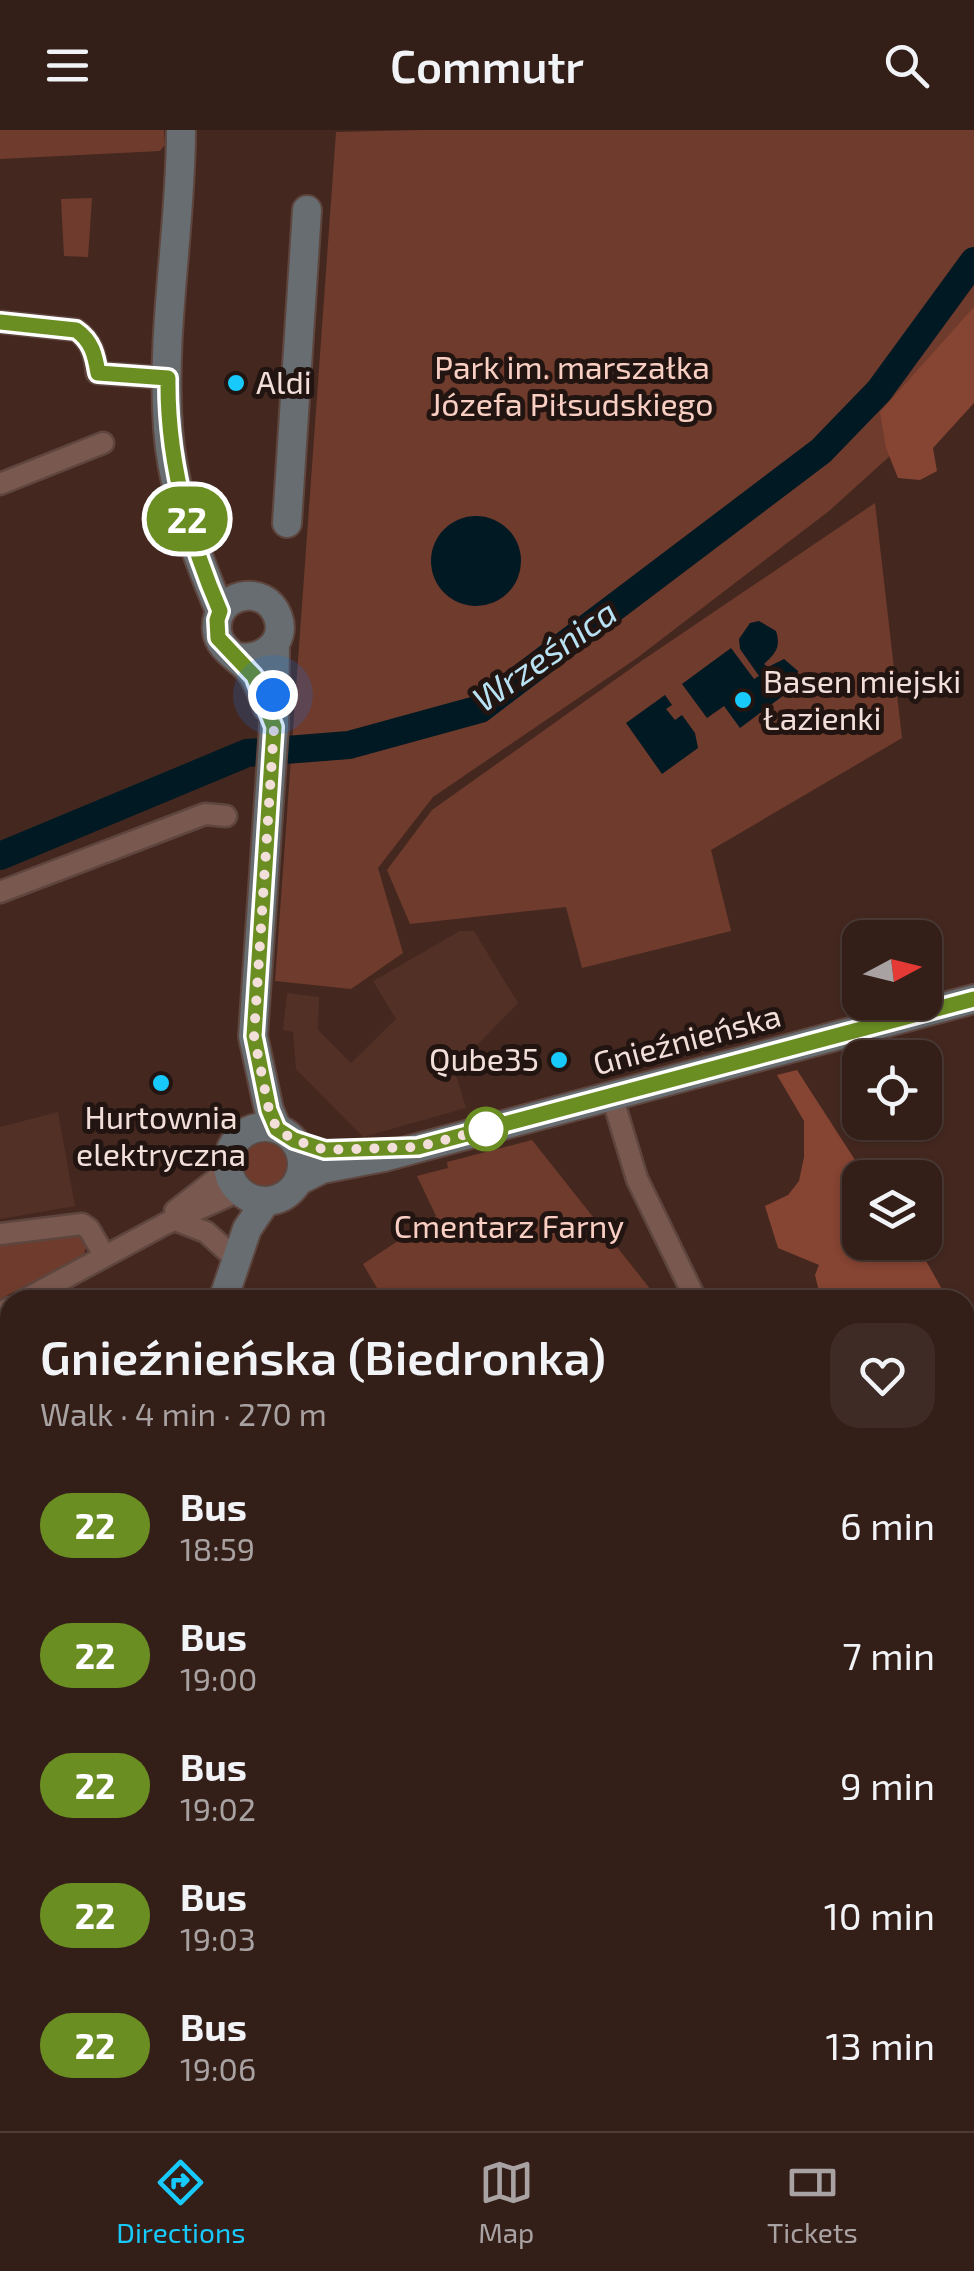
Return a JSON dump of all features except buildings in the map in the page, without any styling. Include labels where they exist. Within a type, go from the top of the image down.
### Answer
[{"type":"street","points":[[181,130],[168,378],[170,446],[197,548],[231,603]]},
{"type":"street","points":[[288,524],[308,210]]},
{"type":"street","points":[[0,322],[76,330],[86,337],[98,373],[168,378]]},
{"type":"street","points":[[0,484],[104,444]]},
{"type":"street","points":[[247,1132],[248,1069],[254,1043],[274,727],[275,644],[279,634],[276,612],[261,598],[231,603],[217,620],[218,638],[254,676],[274,727]]},
{"type":"street","points":[[238,657],[259,657],[275,644]]},
{"type":"street","points":[[0,892],[205,814],[226,816]]},
{"type":"street","name":"Gnieźnieńska","points":[[298,1181],[322,1169],[974,999]]},
{"type":"street","points":[[42,1290],[170,1222],[179,1206],[244,1189],[285,1196],[298,1181],[302,1160],[269,1110],[254,1043]]},
{"type":"street","points":[[612,1096],[637,1179],[691,1290]]},
{"type":"street","points":[[225,1290],[247,1228],[244,1189],[232,1148],[247,1132],[267,1127],[285,1135]]},
{"type":"street","name":"Gnieźnieńska","points":[[285,1135],[325,1150],[418,1147]]},
{"type":"street","points":[[224,1290],[228,1251],[244,1189]]},
{"type":"street","points":[[170,1222],[206,1232],[228,1251]]},
{"type":"street","points":[[0,1234],[78,1223],[87,1226],[104,1255]]},
{"type":"shaded area","points":[[974,307],[974,403],[933,448],[937,471],[920,480],[898,478],[886,448],[880,412]]},
{"type":"shaded area","points":[[460,931],[474,931],[518,1003],[454,1069],[466,1108],[363,1137],[296,1069],[293,1032],[283,1030],[287,993],[319,997],[318,1030],[351,1063],[396,1019],[373,981]]},
{"type":"shaded area","points":[[797,1070],[855,1160],[842,1160],[842,1260],[926,1260],[942,1290],[819,1290],[815,1275],[819,1265],[778,1248],[765,1206],[788,1195],[799,1181],[804,1121],[777,1075]]},
{"type":"shaded area","points":[[58,1112],[75,1206],[0,1219],[0,1127]]},
{"type":"green space","points":[[0,130],[164,130],[165,145],[160,151],[0,159]]},
{"type":"green space","name":"Park im. marszałka Józefa Piłsudskiego","points":[[974,130],[974,365],[912,436],[829,511],[637,658],[433,797],[378,868],[403,953],[351,989],[275,981],[336,132]]},
{"type":"green space","points":[[92,198],[88,257],[64,256],[61,199]]},
{"type":"green space","name":"Basen miejski Łazienki","points":[[875,503],[902,738],[711,850],[731,931],[582,968],[566,907],[410,924],[387,870],[432,810],[640,662]]},
{"type":"green space","points":[[266,1139],[283,1146],[290,1163],[283,1180],[266,1187],[249,1180],[242,1163],[249,1146]]},
{"type":"green space","name":"Cmentarz Farny","points":[[532,1140],[651,1290],[378,1290],[363,1264],[436,1216],[417,1176],[448,1168],[447,1162]]},
{"type":"green space","points":[[77,1233],[87,1245],[83,1257],[18,1290],[0,1290],[0,1246]]},
{"type":"water","points":[[476,516],[493,519],[508,529],[518,544],[518,578],[508,593],[493,603],[476,606],[459,603],[444,593],[434,578],[431,561],[434,544],[444,529],[459,519]]},
{"type":"water","points":[[759,621],[776,631],[778,641],[764,664],[768,667],[784,659],[798,671],[796,686],[740,728],[724,706],[707,718],[682,684],[731,648],[754,679],[759,676],[740,649],[739,639],[750,623]]},
{"type":"water","points":[[665,695],[672,705],[666,709],[675,720],[682,715],[695,733],[698,748],[662,774],[626,723]]},
{"type":"waterway","name":"Wrześnica","points":[[0,856],[247,753],[349,745],[480,709],[821,451],[879,391],[974,261]]},
{"type":"bus line","name":"22","points":[[0,322],[76,330],[86,337],[98,373],[168,378],[170,446],[191,532],[220,611],[218,638],[254,676],[274,727],[254,1043],[277,1129],[294,1140],[325,1150],[418,1147],[974,999]]},
{"type":"place","name":"Aldi","points":[[236,383]]},
{"type":"place","name":"Basen miejski Łazienki","points":[[743,700]]},
{"type":"place","name":"Qube35","points":[[559,1060]]},
{"type":"place","name":"Hurtownia elektryczna","points":[[161,1083]]},
{"type":"route","points":[[273,695],[254,1043],[277,1129],[294,1140],[325,1150],[418,1147],[486,1129]]}]
